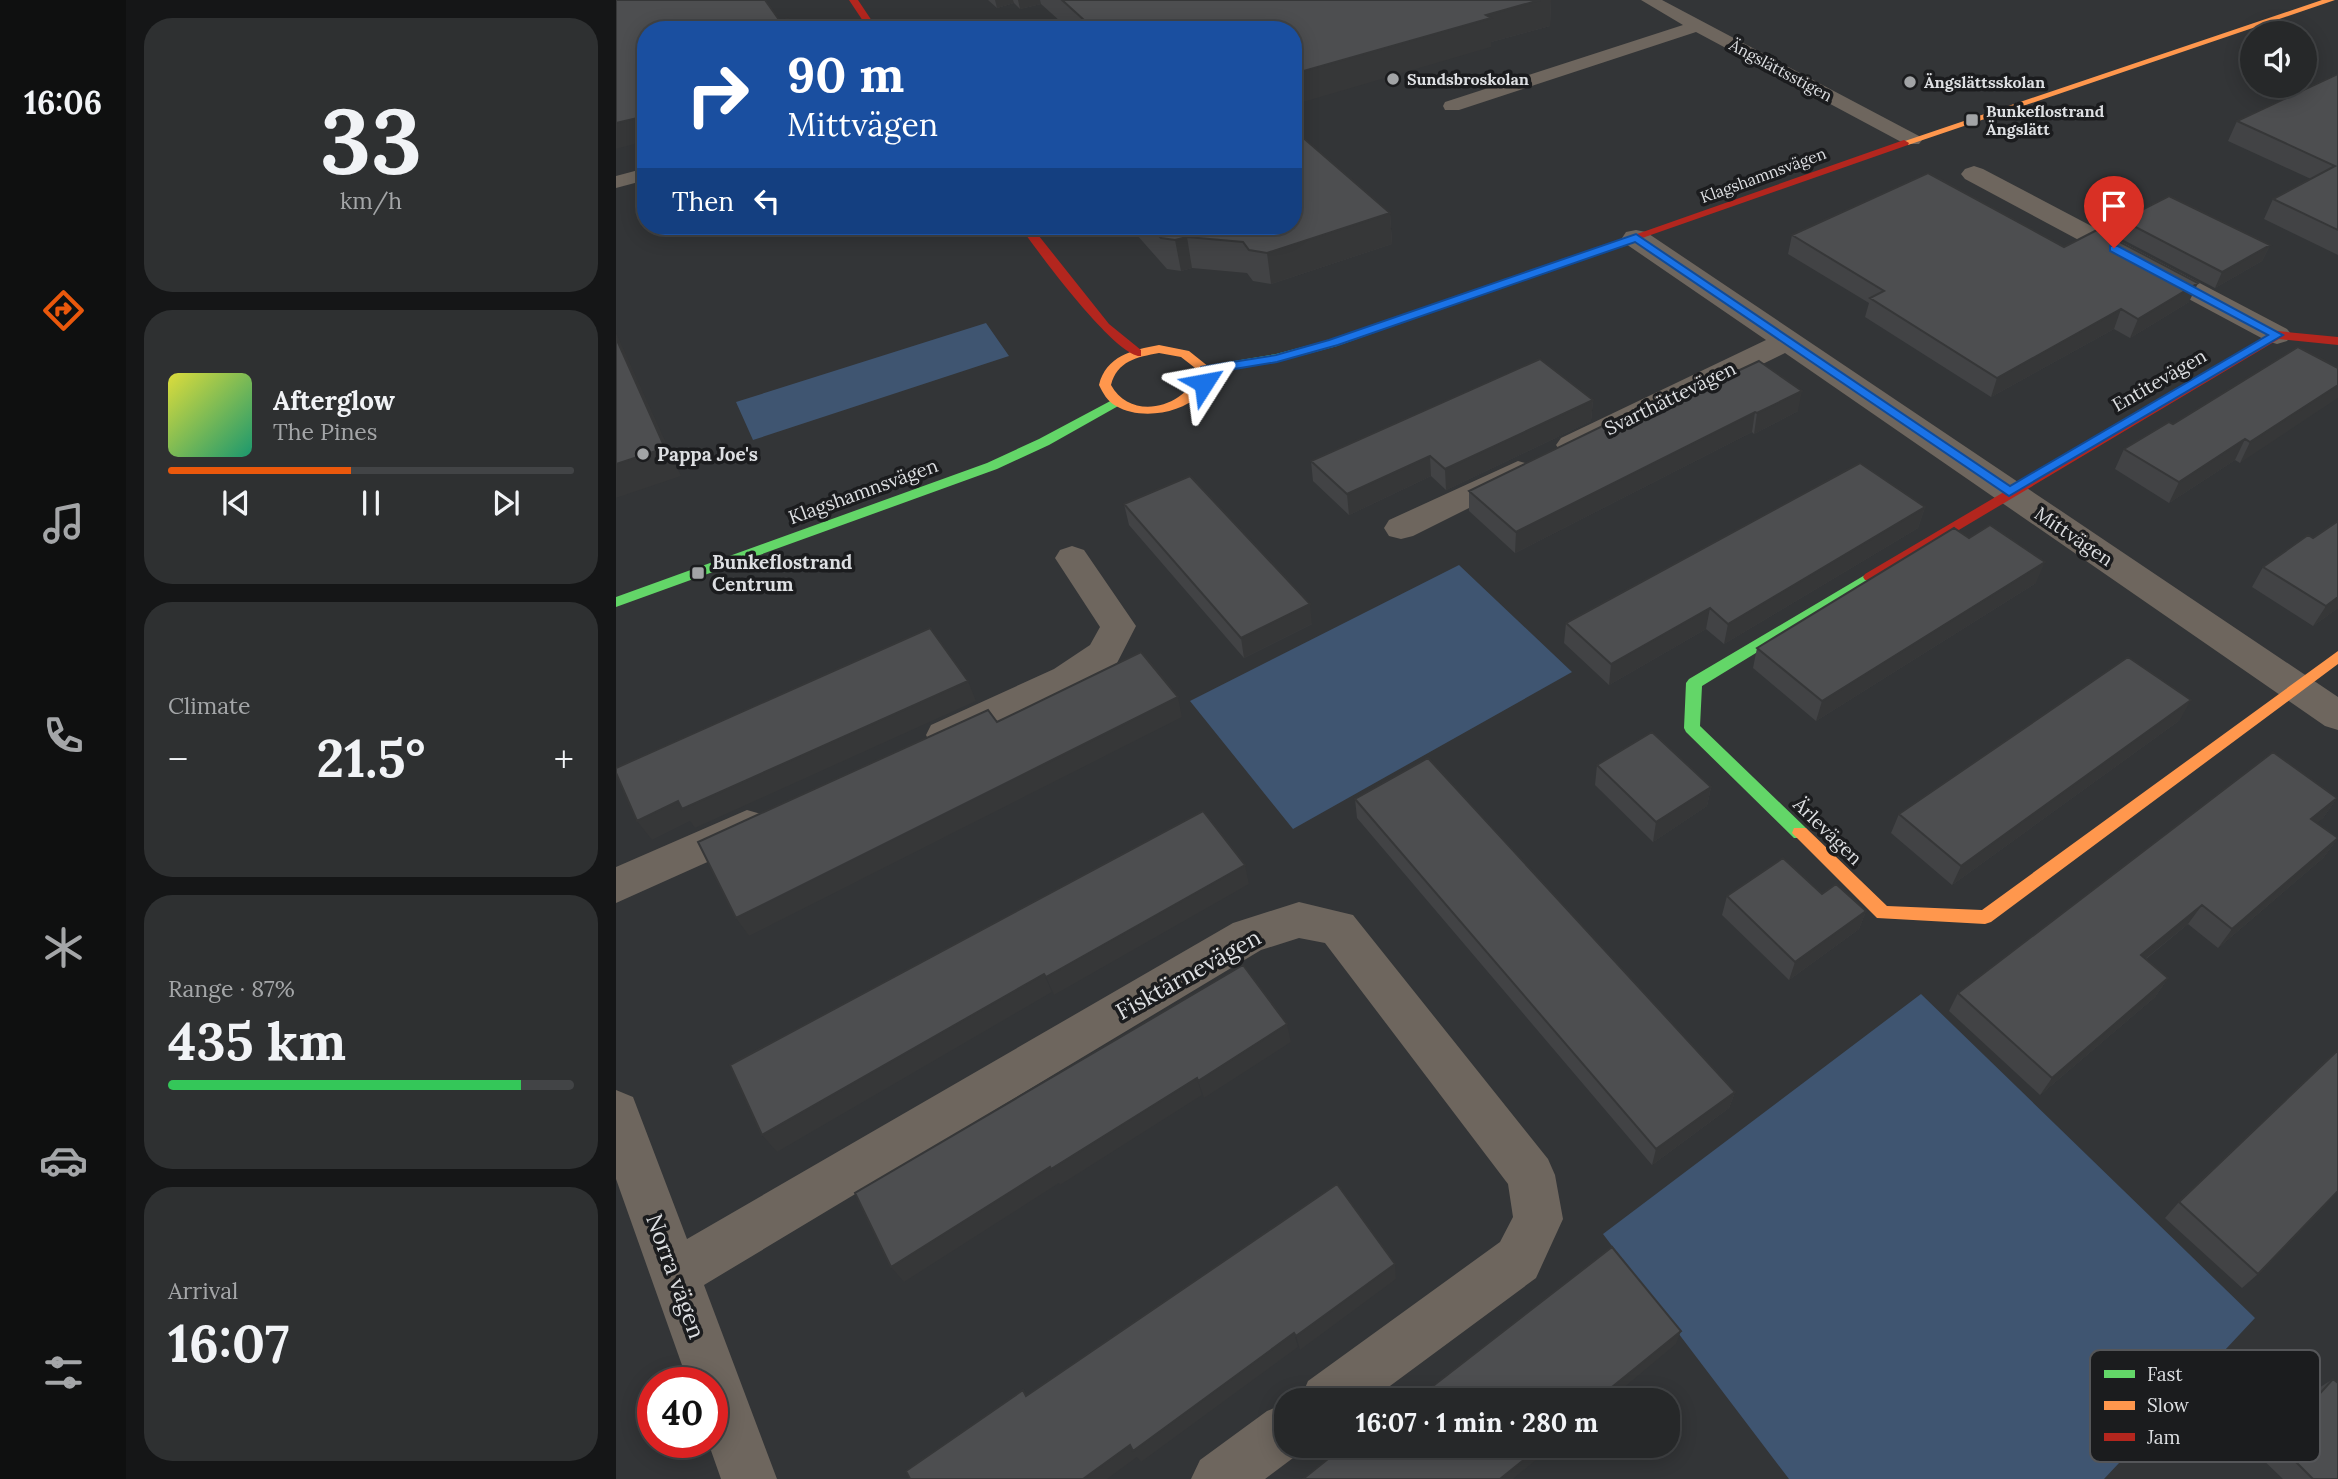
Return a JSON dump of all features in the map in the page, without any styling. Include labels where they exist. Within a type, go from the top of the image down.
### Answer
[{"type":"street","points":[[853,0],[868,21]]},
{"type":"street","name":"Klagshamnsvägen","points":[[1205,370],[1277,358],[1334,342],[1912,140],[2330,0]]},
{"type":"street","points":[[1974,174],[2277,335],[2338,341]]},
{"type":"street","points":[[1032,235],[1105,327],[1137,352]]},
{"type":"street","name":"Mittvägen","points":[[1636,238],[2338,716]]},
{"type":"street","name":"Entitevägen","points":[[2009,492],[2277,335]]},
{"type":"street","name":"Svarthättevägen","points":[[1401,528],[1787,341]]},
{"type":"street","points":[[1159,349],[1180,351],[1197,359],[1205,370],[1204,383],[1194,395],[1177,404],[1155,409],[1133,408],[1116,402],[1107,392],[1105,381],[1109,370],[1121,360],[1137,352],[1159,349]]},
{"type":"street","name":"Klagshamnsvägen","points":[[616,602],[992,466],[1044,442],[1116,402]]},
{"type":"street","name":"Ärlevägen","points":[[2009,492],[1694,683],[1692,728],[1883,913],[1985,916],[2295,687]]},
{"type":"street","points":[[916,748],[1067,679],[1104,654],[1118,626],[1072,558]]},
{"type":"street","points":[[2295,687],[2338,656]]},
{"type":"street","points":[[616,886],[779,811]]},
{"type":"street","name":"Fisktärnevägen","points":[[675,1274],[1248,936],[1299,920],[1338,928],[1531,1175],[1538,1219],[1518,1260],[1343,1388]]},
{"type":"street","name":"Norra vägen","points":[[616,1112],[749,1479]]},
{"type":"street","points":[[1219,1479],[1274,1439]]},
{"type":"lane","name":"Ängslättsstigen","points":[[1649,0],[1912,140]]},
{"type":"lane","points":[[1452,106],[1698,26]]},
{"type":"lane","points":[[616,182],[637,176]]},
{"type":"shaded area","points":[[986,323],[1009,356],[753,440],[736,402]]},
{"type":"shaded area","points":[[1459,565],[1572,672],[1293,829],[1190,701]]},
{"type":"shaded area","points":[[1921,994],[2255,1318],[2225,1350],[2090,1350],[2090,1462],[2120,1462],[2104,1479],[1789,1479],[1603,1234]]},
{"type":"building","points":[[616,0],[765,0],[780,21],[637,21],[637,118],[616,123]]},
{"type":"building","points":[[1062,0],[1540,0],[1486,15],[1491,18],[1302,71],[1302,21],[1085,21]]},
{"type":"building","points":[[2338,74],[2338,230],[2273,199],[2335,166],[2237,121],[2286,98],[2317,98],[2317,84]]},
{"type":"building","points":[[1302,137],[1390,213],[1267,253],[1249,250],[1243,242],[1187,237],[1175,240],[1158,235],[1302,235]]},
{"type":"building","points":[[1928,173],[2064,247],[2097,230],[2198,283],[2138,319],[2121,309],[1997,378],[1870,298],[1884,291],[1792,235]]},
{"type":"building","points":[[2169,196],[2270,245],[2222,272],[2122,220]]},
{"type":"building","points":[[616,338],[665,448],[616,464]]},
{"type":"building","points":[[2298,347],[2338,368],[2338,385],[2250,442],[2245,439],[2179,482],[2124,449],[2169,422],[2173,424]]},
{"type":"building","points":[[1540,359],[1593,400],[1445,469],[1430,456],[1347,494],[1311,461]]},
{"type":"building","points":[[1759,361],[1802,391],[1516,532],[1469,491],[1617,419],[1624,424]]},
{"type":"building","points":[[1860,463],[1925,507],[1728,624],[1710,608],[1611,664],[1566,623]]},
{"type":"building","points":[[1190,476],[1310,604],[1241,638],[1124,504]]},
{"type":"building","points":[[2338,521],[2338,597],[2326,606],[2263,567],[2308,535],[2313,538]]},
{"type":"building","points":[[1990,525],[2045,562],[1822,701],[1757,648],[1954,528],[1969,538]]},
{"type":"building","points":[[930,628],[968,681],[682,809],[678,801],[637,821],[616,768]]},
{"type":"building","points":[[1141,652],[1178,697],[736,918],[698,842],[988,710],[997,722]]},
{"type":"building","points":[[2128,657],[2191,700],[1961,866],[1899,814]]},
{"type":"building","points":[[1652,732],[1711,787],[1656,822],[1597,765]]},
{"type":"building","points":[[2273,752],[2337,798],[2311,819],[2338,838],[2232,929],[2202,905],[2141,955],[2168,978],[2052,1078],[1958,993]]},
{"type":"building","points":[[1428,758],[1735,1092],[1656,1149],[1355,799]]},
{"type":"building","points":[[1203,811],[1245,865],[1046,977],[1044,974],[762,1135],[730,1065]]},
{"type":"building","points":[[1783,858],[1822,894],[1836,884],[1866,911],[1795,962],[1727,896]]},
{"type":"building","points":[[1243,965],[1287,1024],[891,1267],[855,1193]]},
{"type":"building","points":[[2338,1050],[2338,1191],[2258,1274],[2179,1202]]},
{"type":"building","points":[[1337,1184],[1395,1264],[1296,1336],[1294,1333],[1133,1451],[1130,1445],[1083,1479],[910,1479],[906,1471],[1023,1390],[1026,1396]]},
{"type":"building","points":[[1612,1247],[1681,1331],[1611,1388],[1430,1388]]},
{"type":"building","points":[[2333,1379],[2338,1383],[2338,1479],[2313,1479],[2296,1462],[2320,1462],[2320,1393]]},
{"type":"building","points":[[1329,1458],[1526,1458],[1500,1479],[1303,1479]]},
{"type":"traffic: fast","points":[[1205,370],[1277,358],[1333,343],[1501,284]]},
{"type":"traffic: fast","points":[[616,602],[992,466],[1044,442],[1116,402]]},
{"type":"traffic: fast","points":[[1800,833],[1692,728],[1694,683],[1870,577]]},
{"type":"traffic: slow","points":[[1904,143],[2331,0]]},
{"type":"traffic: slow","points":[[1159,349],[1185,354],[1205,370],[1195,392],[1183,401],[1158,409],[1144,410],[1120,404],[1111,396],[1105,385],[1111,369],[1125,358],[1159,349]]},
{"type":"traffic: slow","points":[[1800,833],[1883,913],[1985,917],[2338,656]]},
{"type":"traffic: jam","points":[[853,0],[868,21]]},
{"type":"traffic: jam","points":[[1501,284],[1904,143]]},
{"type":"traffic: jam","points":[[1032,235],[1105,327],[1137,353]]},
{"type":"traffic: jam","points":[[1870,577],[2277,335],[2338,341]]},
{"type":"place","name":"Sundsbroskolan","points":[[1393,79]]},
{"type":"place","name":"Ängslättsskolan","points":[[1910,82]]},
{"type":"place","name":"Bunkeflostrand Ängslätt","points":[[1972,120]]},
{"type":"place","name":"Pappa Joe's","points":[[643,454]]},
{"type":"place","name":"Bunkeflostrand Centrum","points":[[698,573]]},
{"type":"route","points":[[1204,383],[1205,370],[1277,358],[1334,342],[1636,238],[2009,492],[2277,335],[2114,248]]}]
